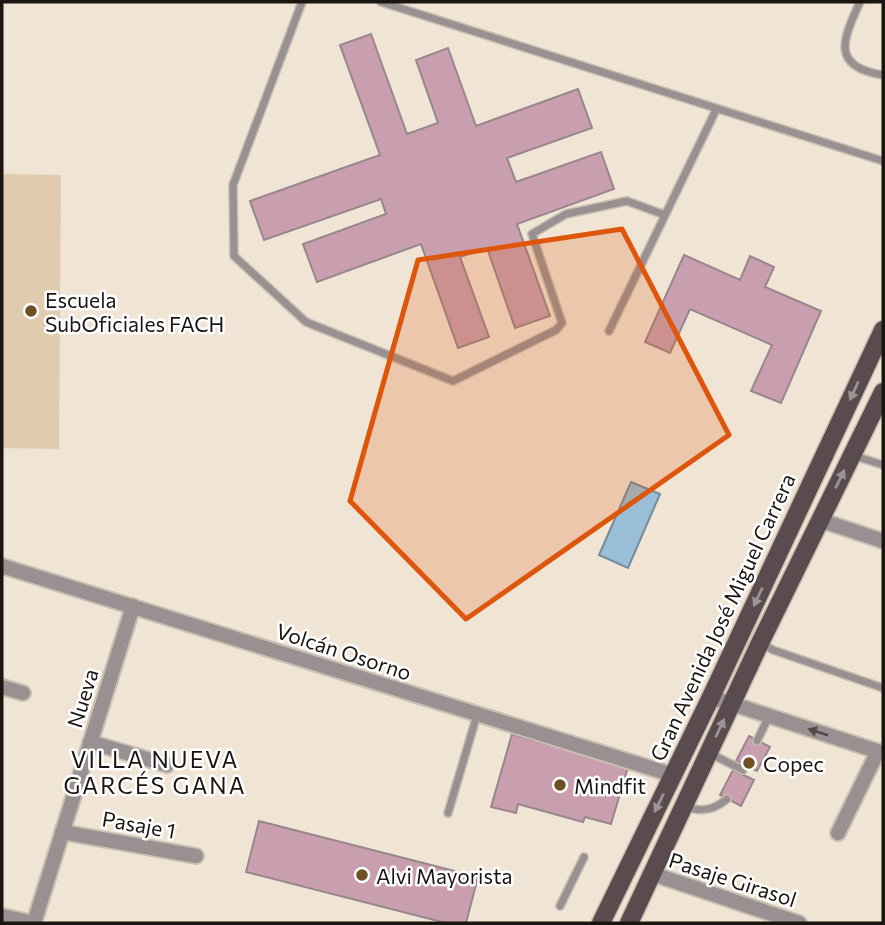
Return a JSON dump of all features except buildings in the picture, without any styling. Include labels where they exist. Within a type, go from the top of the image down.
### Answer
[{"type":"main road","name":"Gran Avenida José Miguel Carrera","points":[[601,923],[711,697],[883,330]]},
{"type":"main road","points":[[629,923],[760,643],[883,392]]},
{"type":"street","points":[[820,520],[883,541]]},
{"type":"street","name":"Volcán Osorno","points":[[2,566],[673,775]]},
{"type":"street","name":"Nueva","points":[[34,923],[69,833],[133,606]]},
{"type":"street","points":[[2,687],[23,693]]},
{"type":"street","points":[[711,697],[880,752],[838,833]]},
{"type":"street","points":[[96,743],[167,765]]},
{"type":"street","name":"Pasaje 1","points":[[69,833],[196,856]]},
{"type":"street","name":"Pasaje Girasol","points":[[653,874],[799,923]]},
{"type":"street","points":[[2,916],[34,923]]},
{"type":"lane","points":[[302,2],[233,185],[234,256],[306,322],[453,381],[556,330],[562,323],[532,234],[566,214],[627,201],[665,215]]},
{"type":"lane","points":[[381,2],[883,161]]},
{"type":"lane","points":[[860,2],[846,30],[844,48],[852,65],[869,73],[883,75]]},
{"type":"lane","points":[[609,331],[716,110]]},
{"type":"lane","points":[[852,454],[883,465]]},
{"type":"lane","points":[[760,643],[773,650],[883,688]]},
{"type":"lane","points":[[448,813],[477,715]]},
{"type":"lane","points":[[757,741],[769,716]]},
{"type":"lane","points":[[709,753],[743,770]]},
{"type":"lane","points":[[684,806],[706,810],[727,799]]},
{"type":"lane","points":[[559,906],[584,857]]},
{"type":"highlighted area","points":[[622,229],[729,435],[466,619],[350,501],[418,260]]},
{"type":"shaded area","name":"Escuela SubOficiales FACH","points":[[2,174],[61,175],[59,449],[2,448]]},
{"type":"water","points":[[631,482],[660,494],[628,568],[599,555]]},
{"type":"place","name":"Escuela SubOficiales FACH","points":[[31,311]]},
{"type":"place","name":"Copec","points":[[749,763]]},
{"type":"place","name":"Mindfit","points":[[560,785]]},
{"type":"place","name":"Alvi Mayorista","points":[[362,875]]},
{"type":"district","name":"VILLA NUEVA GARCÉS GANA","points":[[155,772]]}]
